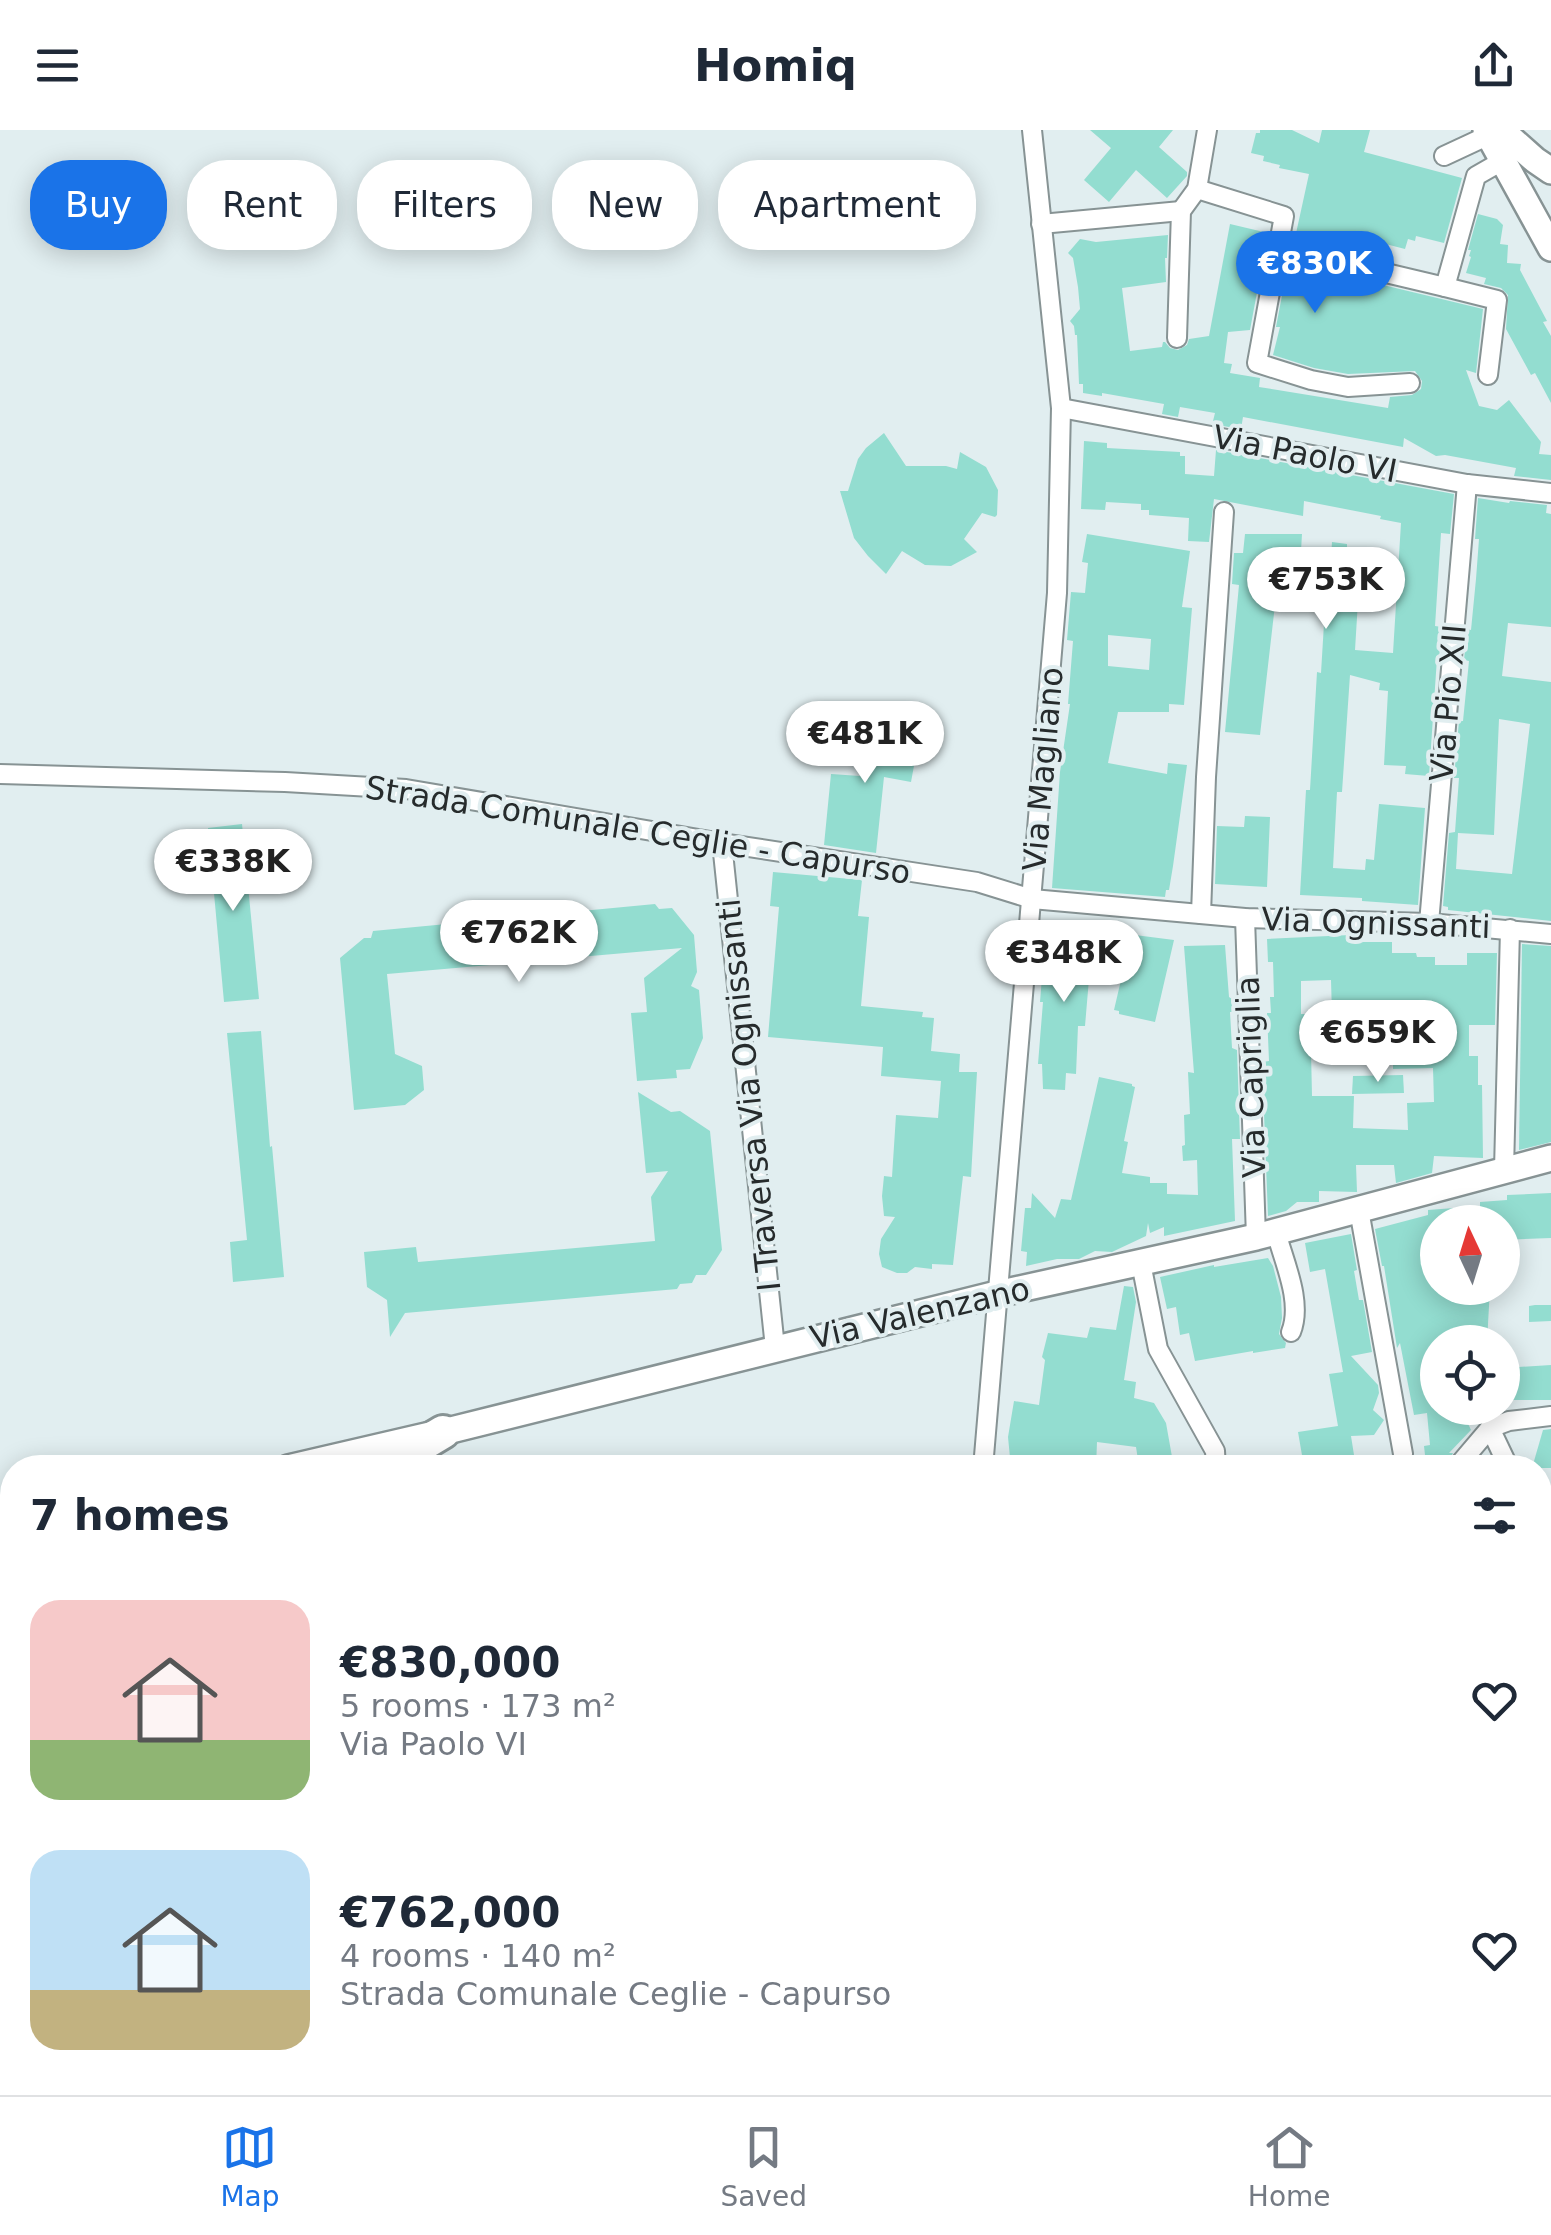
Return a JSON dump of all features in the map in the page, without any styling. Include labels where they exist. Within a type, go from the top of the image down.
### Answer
[{"type":"highway","points":[[401,1455],[443,1432]]},
{"type":"street","name":"Via Magliano","points":[[984,1455],[1056,593],[1060,408],[1032,130]]},
{"type":"street","points":[[1177,338],[1182,212],[1197,189],[1207,130]]},
{"type":"street","points":[[1444,156],[1492,132]]},
{"type":"street","points":[[1492,132],[1504,160],[1539,207]]},
{"type":"street","points":[[1492,132],[1551,170]]},
{"type":"street","points":[[1445,287],[1476,176],[1504,160]]},
{"type":"street","points":[[1551,180],[1531,191],[1551,248]]},
{"type":"street","points":[[1197,189],[1284,216],[1257,363],[1348,387],[1410,383]]},
{"type":"street","points":[[1041,224],[1182,212]]},
{"type":"street","points":[[1345,278],[1348,264],[1497,300],[1488,374]]},
{"type":"street","name":"Via Paolo VI","points":[[1060,408],[1467,484],[1551,493]]},
{"type":"street","name":"Via Pio XII","points":[[1429,923],[1467,484]]},
{"type":"street","points":[[1202,914],[1206,777],[1224,512]]},
{"type":"street","name":"Strada Comunale Ceglie - Capurso","points":[[0,774],[247,780],[406,790],[977,882],[1032,899]]},
{"type":"street","name":"I Traversa Via Ognissanti","points":[[722,843],[775,1348]]},
{"type":"street","name":"Via Ognissanti","points":[[1032,899],[1245,918],[1429,923],[1551,934]]},
{"type":"street","name":"Via Capriglia","points":[[1245,918],[1266,1235],[1292,1290],[1296,1320],[1291,1332]]},
{"type":"street","points":[[1504,1170],[1510,929]]},
{"type":"street","name":"Via Valenzano","points":[[344,1455],[997,1294],[1266,1235],[1551,1158]]},
{"type":"street","points":[[1359,1210],[1403,1454]]},
{"type":"street","points":[[1141,1264],[1158,1349],[1215,1455]]},
{"type":"street","points":[[1467,1455],[1490,1428],[1509,1421],[1551,1416]]},
{"type":"street","points":[[1490,1428],[1503,1455]]},
{"type":"building","points":[[1090,130],[1173,130],[1159,147],[1187,176],[1167,198],[1136,170],[1109,202],[1084,180],[1111,148]]},
{"type":"building","points":[[1260,130],[1292,130],[1319,143],[1322,130],[1370,130],[1364,152],[1462,178],[1444,243],[1416,236],[1415,241],[1408,239],[1405,249],[1374,241],[1373,248],[1347,241],[1336,260],[1333,281],[1343,290],[1354,287],[1358,279],[1483,309],[1476,373],[1466,370],[1479,406],[1497,410],[1509,400],[1541,442],[1539,454],[1551,455],[1551,480],[1514,476],[1516,468],[1436,456],[1404,438],[1403,447],[1243,417],[1241,429],[1217,425],[1213,421],[1215,413],[1180,407],[1178,417],[1162,414],[1164,404],[1083,393],[1083,384],[1079,384],[1077,335],[1070,321],[1080,309],[1078,287],[1073,258],[1068,253],[1080,239],[1096,242],[1168,235],[1166,282],[1122,288],[1130,351],[1162,347],[1163,342],[1178,350],[1189,339],[1209,336],[1230,224],[1268,233],[1250,330],[1228,332],[1224,363],[1232,364],[1230,373],[1260,378],[1259,387],[1388,408],[1390,397],[1412,395],[1421,389],[1422,381],[1415,371],[1348,374],[1273,355],[1293,238],[1309,174],[1279,168],[1280,165],[1263,161],[1264,156],[1251,153]]},
{"type":"building","points":[[1478,214],[1497,219],[1503,225],[1500,244],[1508,245],[1507,263],[1521,264],[1520,270],[1547,321],[1543,322],[1551,336],[1551,403],[1506,329],[1508,295],[1501,288],[1484,284],[1486,278],[1466,273]]},
{"type":"building","points":[[884,433],[906,466],[957,469],[960,452],[986,467],[998,490],[997,515],[982,513],[964,539],[977,552],[951,566],[925,565],[902,551],[886,574],[868,556],[854,538],[840,491],[848,491],[858,459]]},
{"type":"building","points":[[1084,441],[1107,443],[1107,448],[1180,452],[1180,456],[1185,456],[1185,474],[1214,476],[1216,450],[1454,494],[1450,534],[1441,533],[1435,626],[1442,627],[1429,776],[1405,774],[1406,766],[1384,765],[1388,691],[1379,690],[1380,683],[1350,675],[1342,792],[1337,792],[1333,868],[1365,870],[1366,859],[1374,860],[1379,804],[1425,808],[1418,905],[1300,895],[1306,790],[1310,790],[1317,672],[1321,673],[1332,542],[1347,544],[1347,552],[1361,552],[1355,650],[1393,653],[1401,523],[1304,501],[1303,516],[1214,499],[1209,542],[1188,541],[1189,518],[1149,515],[1149,510],[1141,510],[1141,504],[1106,502],[1105,510],[1081,509]]},
{"type":"building","points":[[1478,498],[1547,505],[1546,513],[1551,514],[1551,627],[1508,623],[1502,676],[1551,682],[1551,921],[1448,910],[1443,906],[1449,833],[1455,832],[1459,778],[1454,778],[1469,661],[1464,660],[1476,579],[1479,539],[1475,539]],"holes":[[[1499,719],[1530,724],[1512,874],[1456,869],[1458,833],[1494,835]]]},
{"type":"building","points":[[1087,534],[1190,551],[1182,607],[1192,608],[1184,705],[1169,704],[1169,712],[1118,712],[1108,763],[1167,774],[1168,763],[1187,765],[1165,897],[1052,888],[1060,772],[1070,704],[1073,641],[1067,640],[1071,592],[1085,593],[1088,563],[1082,562]],"holes":[[[1108,635],[1151,639],[1149,670],[1108,666]]]},
{"type":"building","points":[[1245,534],[1302,534],[1300,568],[1283,564],[1279,597],[1276,596],[1260,735],[1225,732],[1239,585],[1232,584],[1234,553],[1243,553]]},
{"type":"building","points":[[852,702],[891,706],[888,750],[916,755],[911,782],[884,777],[876,853],[824,845],[831,774],[860,776],[866,755],[870,755],[873,724],[850,722]]},
{"type":"building","points":[[1245,816],[1270,817],[1267,887],[1215,884],[1217,826],[1244,827]]},
{"type":"building","points":[[242,824],[259,999],[224,1002],[208,828]]},
{"type":"building","points":[[773,872],[862,880],[858,916],[869,917],[861,1006],[923,1012],[922,1017],[934,1018],[931,1051],[960,1054],[959,1072],[977,1072],[971,1177],[963,1176],[953,1265],[932,1264],[932,1269],[915,1267],[907,1273],[897,1273],[882,1267],[879,1254],[881,1239],[895,1217],[884,1216],[882,1196],[884,1176],[892,1177],[896,1115],[938,1118],[941,1081],[881,1076],[883,1047],[768,1037],[779,907],[770,906]]},
{"type":"building","points":[[655,904],[659,909],[672,908],[694,935],[697,972],[691,986],[699,990],[703,1038],[690,1069],[676,1070],[677,1078],[637,1081],[631,1013],[647,1012],[644,978],[682,948],[387,974],[395,1054],[422,1066],[424,1090],[405,1105],[354,1110],[340,958],[364,938],[371,938],[373,931]]},
{"type":"building","points":[[1052,932],[1093,936],[1094,967],[1090,967],[1085,1026],[1078,1026],[1076,1074],[1066,1073],[1065,1090],[1043,1089],[1042,1064],[1038,1064],[1044,952],[1052,953]]},
{"type":"building","points":[[1135,935],[1174,940],[1155,1022],[1114,1010]]},
{"type":"building","points":[[1350,935],[1350,942],[1392,942],[1392,953],[1435,957],[1435,965],[1467,965],[1467,953],[1497,953],[1495,1025],[1469,1025],[1469,1056],[1478,1056],[1478,1085],[1482,1085],[1483,1158],[1434,1156],[1432,1173],[1396,1183],[1394,1165],[1356,1165],[1357,1192],[1319,1191],[1319,1202],[1297,1202],[1286,1211],[1268,1216],[1262,1062],[1269,1061],[1267,1013],[1271,1013],[1270,997],[1274,997],[1273,962],[1268,962],[1267,939]],"holes":[[[1331,980],[1332,1014],[1362,1014],[1361,1020],[1393,1021],[1393,1069],[1433,1068],[1434,1102],[1407,1103],[1408,1130],[1353,1128],[1354,1096],[1312,1096],[1311,1051],[1307,1051],[1306,1014],[1301,1014],[1301,981]]]},
{"type":"building","points":[[1522,944],[1551,946],[1551,1142],[1519,1150]]},
{"type":"building","points":[[1225,945],[1229,997],[1235,1001],[1236,1012],[1230,1012],[1232,1048],[1237,1050],[1240,1139],[1232,1139],[1235,1221],[1164,1236],[1164,1227],[1150,1233],[1148,1223],[1146,1236],[1112,1252],[1095,1251],[1079,1259],[1026,1266],[1027,1252],[1021,1251],[1025,1208],[1031,1208],[1032,1193],[1055,1218],[1061,1199],[1071,1200],[1099,1077],[1135,1087],[1122,1173],[1150,1177],[1150,1183],[1167,1183],[1167,1194],[1198,1195],[1197,1160],[1183,1161],[1182,1146],[1184,1115],[1190,1114],[1188,1072],[1194,1073],[1184,946]]},
{"type":"building","points":[[261,1031],[284,1277],[233,1282],[230,1242],[247,1240],[227,1033]]},
{"type":"building","points":[[1403,1075],[1404,1093],[1352,1094],[1353,1076]]},
{"type":"building","points":[[638,1092],[671,1112],[680,1111],[710,1131],[722,1250],[706,1275],[696,1275],[692,1283],[680,1284],[677,1289],[405,1313],[390,1337],[387,1300],[367,1287],[364,1252],[416,1247],[418,1262],[655,1241],[651,1197],[668,1171],[646,1173]]},
{"type":"building","points":[[1551,1193],[1551,1238],[1520,1239],[1520,1205],[1480,1202],[1507,1200],[1507,1195]]},
{"type":"building","points":[[1420,1217],[1420,1305],[1489,1305],[1488,1325],[1420,1325],[1420,1414],[1414,1415],[1400,1343],[1397,1348],[1375,1229]]},
{"type":"building","points":[[1351,1234],[1359,1300],[1363,1300],[1372,1352],[1351,1356],[1378,1385],[1373,1410],[1384,1420],[1374,1435],[1351,1436],[1354,1455],[1302,1455],[1298,1432],[1338,1426],[1329,1374],[1343,1372],[1325,1269],[1310,1272],[1305,1243]]},
{"type":"building","points":[[1268,1258],[1281,1297],[1279,1334],[1285,1348],[1195,1361],[1189,1333],[1180,1335],[1176,1307],[1167,1309],[1160,1277]]},
{"type":"building","points":[[1124,1286],[1133,1287],[1136,1302],[1124,1380],[1136,1382],[1134,1398],[1154,1403],[1166,1423],[1172,1455],[1137,1455],[1136,1447],[1097,1442],[1096,1455],[1010,1455],[1008,1437],[1014,1401],[1039,1405],[1048,1333],[1087,1338],[1090,1327],[1116,1330]]},
{"type":"building","points":[[1551,1305],[1551,1321],[1529,1322],[1529,1306]]},
{"type":"building","points":[[1551,1365],[1551,1400],[1520,1400],[1520,1367]]},
{"type":"building","points":[[1428,1425],[1469,1425],[1471,1430],[1449,1453],[1452,1455],[1425,1455],[1424,1446],[1430,1445]]},
{"type":"building","points":[[1551,1429],[1551,1455],[1536,1455],[1543,1430]]}]
